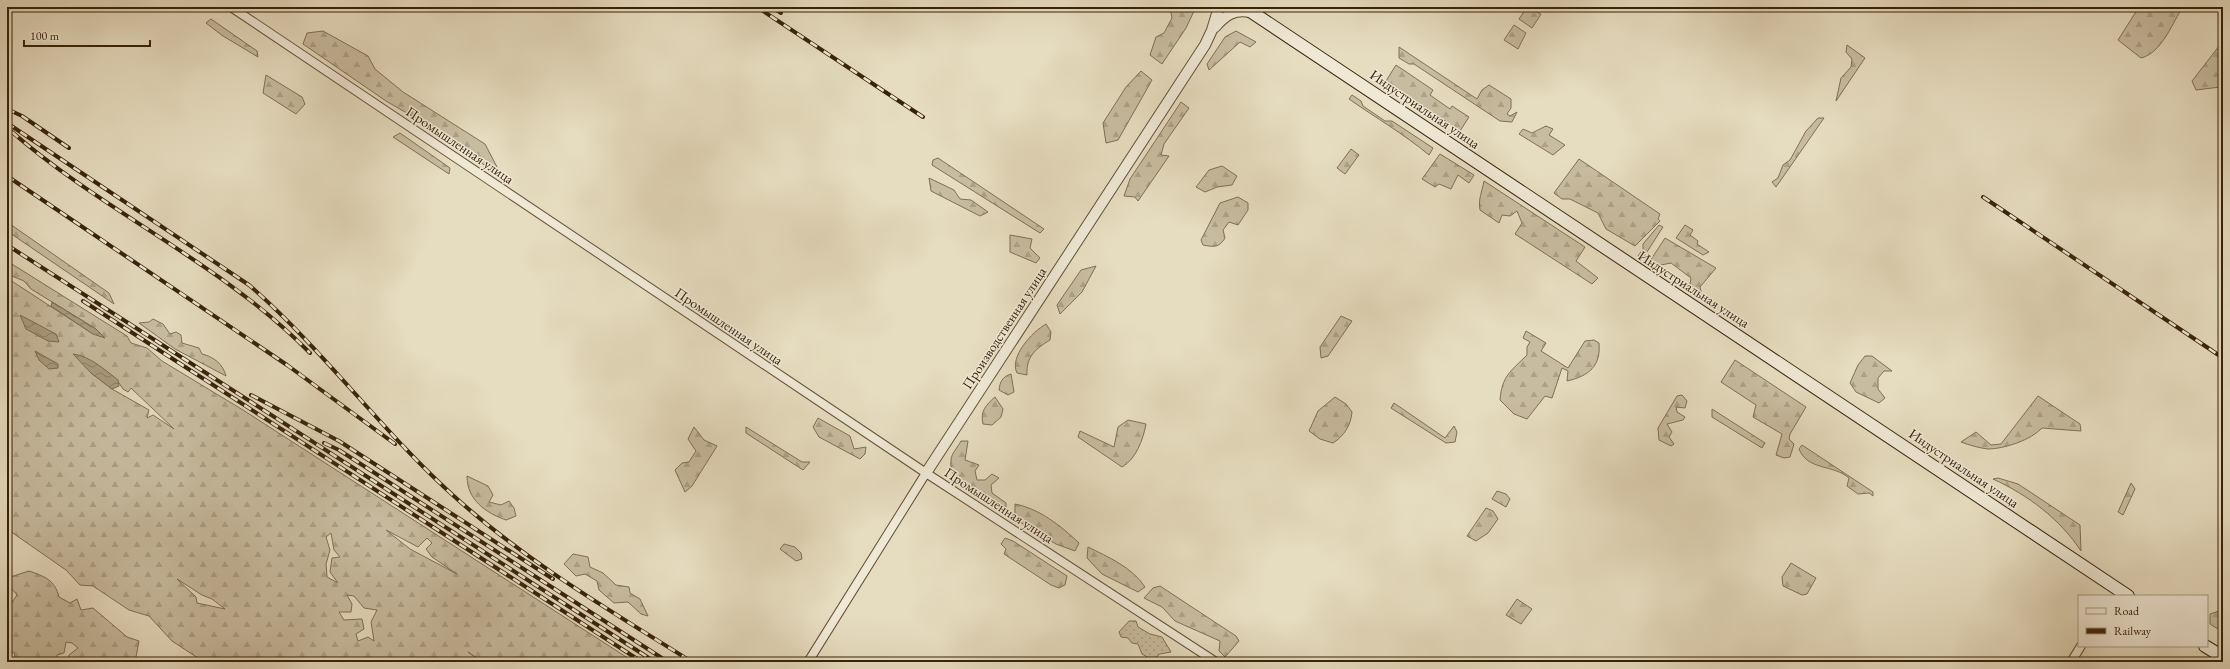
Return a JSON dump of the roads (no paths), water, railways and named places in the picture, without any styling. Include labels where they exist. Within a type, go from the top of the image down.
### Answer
[{"type":"main road","name":"Индустриальная улица","points":[[1247,10],[2115,593]]},
{"type":"main road","points":[[2207,647],[2223,657]]},
{"type":"street","name":"Промышленная улица","points":[[231,7],[926,473],[1216,662]]},
{"type":"street","name":"Производственная улица","points":[[808,662],[926,473],[1205,45],[1212,30],[1219,7]]},
{"type":"street","points":[[1212,30],[1223,17],[1232,12],[1247,10]]},
{"type":"street","points":[[2071,662],[2080,647]]},
{"type":"water","points":[[52,302],[96,329],[105,338],[93,334],[51,306]]},
{"type":"water","points":[[20,315],[56,334],[59,342],[48,341],[26,329]]},
{"type":"water","points":[[35,351],[58,364],[58,368],[49,369],[39,360]]},
{"type":"water","points":[[73,354],[79,355],[97,364],[118,380],[119,386],[112,389],[91,373]]},
{"type":"railway","points":[[757,7],[923,117]]},
{"type":"railway","points":[[772,7],[781,13]]},
{"type":"railway","points":[[7,109],[22,116],[69,148]]},
{"type":"railway","points":[[7,123],[249,285],[303,336],[429,473],[483,521],[570,585],[692,662]]},
{"type":"railway","points":[[12,132],[48,161],[86,188],[240,292],[276,321],[310,353]]},
{"type":"railway","points":[[7,176],[287,365],[395,444]]},
{"type":"railway","points":[[1983,197],[2223,358]]},
{"type":"railway","points":[[7,245],[655,662]]},
{"type":"railway","points":[[83,301],[642,662]]},
{"type":"railway","points":[[251,395],[339,441],[553,579]]},
{"type":"railway","points":[[324,443],[339,450],[668,662]]}]
